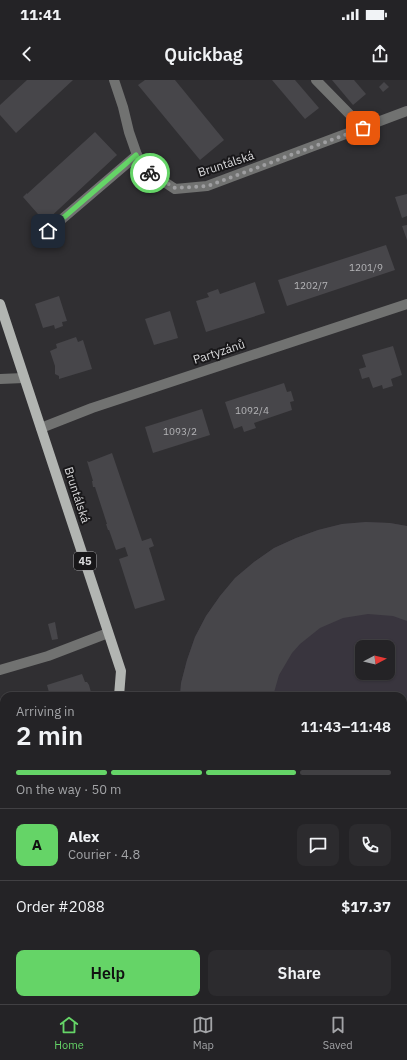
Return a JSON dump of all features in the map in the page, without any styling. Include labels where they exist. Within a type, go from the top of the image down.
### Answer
[{"type":"main road","name":"Bruntálská","points":[[0,304],[120,671],[119,692]]},
{"type":"street","name":"Bruntálská","points":[[114,80],[124,108],[136,155],[145,169],[175,188],[208,186],[407,111]]},
{"type":"street","points":[[316,80],[363,128]]},
{"type":"street","points":[[48,231],[136,155]]},
{"type":"street","name":"Partyzánů","points":[[41,428],[92,408],[407,304]]},
{"type":"street","points":[[0,379],[24,378]]},
{"type":"street","points":[[0,670],[48,656],[108,633]]},
{"type":"shaded area","points":[[366,522],[390,523],[407,526],[407,692],[180,692],[187,660],[195,637],[206,616],[220,596],[235,578],[254,562],[274,548],[318,530],[342,524]]},
{"type":"building","points":[[27,80],[73,80],[16,133],[0,115],[0,105]]},
{"type":"building","points":[[145,80],[175,80],[224,140],[200,160],[138,85]]},
{"type":"building","points":[[272,80],[295,80],[319,108],[305,119]]},
{"type":"building","points":[[332,80],[354,80],[366,94],[353,105]]},
{"type":"building","points":[[384,82],[389,87],[383,92],[379,87]]},
{"type":"building","points":[[95,132],[117,155],[45,222],[23,197]]},
{"type":"building","points":[[407,194],[407,216],[402,218],[395,197]]},
{"type":"building","points":[[407,225],[407,240],[402,226]]},
{"type":"building","points":[[386,245],[395,270],[287,306],[278,280]]},
{"type":"building","points":[[255,282],[265,313],[206,332],[196,301],[209,297],[207,293],[218,289],[220,294]]},
{"type":"building","points":[[59,296],[67,321],[62,322],[63,326],[55,329],[54,325],[43,328],[35,304]]},
{"type":"building","points":[[170,311],[178,338],[154,345],[145,319]]},
{"type":"building","points":[[76,337],[78,342],[83,340],[92,369],[59,379],[59,376],[55,374],[55,366],[50,351],[57,348],[56,344]]},
{"type":"building","points":[[393,346],[402,375],[391,379],[393,386],[383,389],[382,385],[373,388],[369,377],[362,379],[359,369],[366,367],[362,355]]},
{"type":"building","points":[[284,383],[287,392],[291,391],[294,401],[290,402],[292,410],[254,423],[256,428],[244,432],[242,426],[234,429],[225,402]]},
{"type":"building","points":[[202,409],[210,435],[153,453],[145,427]]},
{"type":"building","points":[[112,453],[142,541],[151,538],[154,546],[149,548],[165,600],[135,609],[119,559],[128,556],[125,547],[116,550],[106,524],[95,487],[93,487],[93,481],[87,461],[89,462]]},
{"type":"building","points":[[366,522],[390,523],[407,526],[407,621],[393,616],[368,614],[343,618],[320,628],[300,644],[292,653],[279,675],[274,692],[180,692],[187,660],[195,637],[206,616],[235,578],[274,548],[318,530],[342,524]]},
{"type":"building","points":[[55,622],[58,639],[52,640],[48,624]]},
{"type":"building","points":[[82,674],[85,682],[89,685],[91,692],[49,692],[47,685]]},
{"type":"way so far","points":[[150,173],[175,188],[208,186],[363,128]]},
{"type":"route","points":[[48,231],[136,155],[145,169],[150,173]]}]
